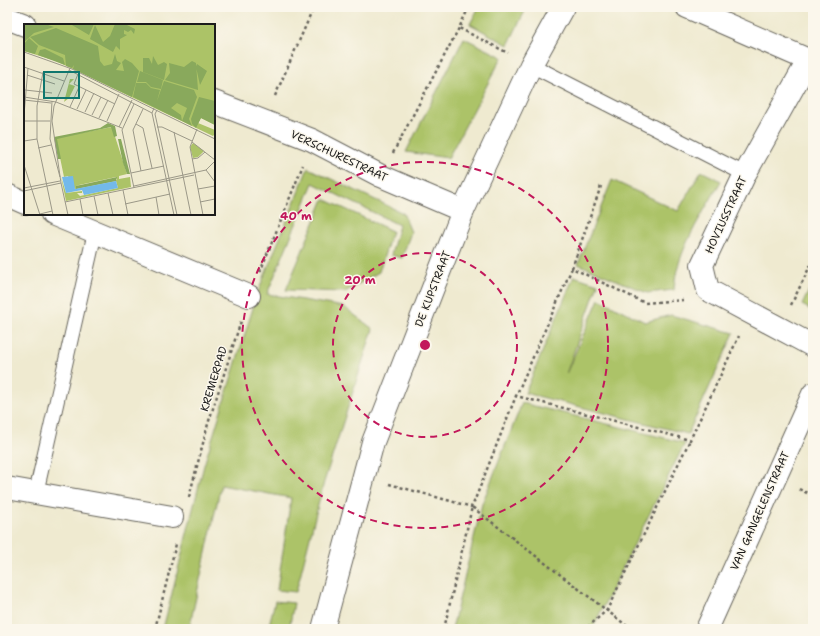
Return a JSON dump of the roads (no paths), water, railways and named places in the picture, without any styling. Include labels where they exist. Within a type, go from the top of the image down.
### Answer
[{"type":"street","name":"DE KUPSTRAAT","points":[[323,629],[373,442],[463,211],[531,65],[563,7]]},
{"type":"street","points":[[687,7],[811,60]]},
{"type":"street","points":[[7,18],[24,25]]},
{"type":"street","name":"HOVIUSSTRAAT","points":[[811,60],[745,174],[702,265],[708,290],[813,346]]},
{"type":"street","name":"VERSCHURESTRAAT","points":[[215,102],[264,123],[312,140],[381,176],[463,211]]},
{"type":"street","points":[[7,195],[24,203]]},
{"type":"street","points":[[54,215],[246,294]]},
{"type":"street","name":"VAN GANGELENSTRAAT","points":[[707,629],[813,394]]},
{"type":"street","points":[[7,488],[36,493],[180,510]]},
{"type":"lane","points":[[531,65],[745,174]]},
{"type":"lane","points":[[36,493],[95,232]]}]
